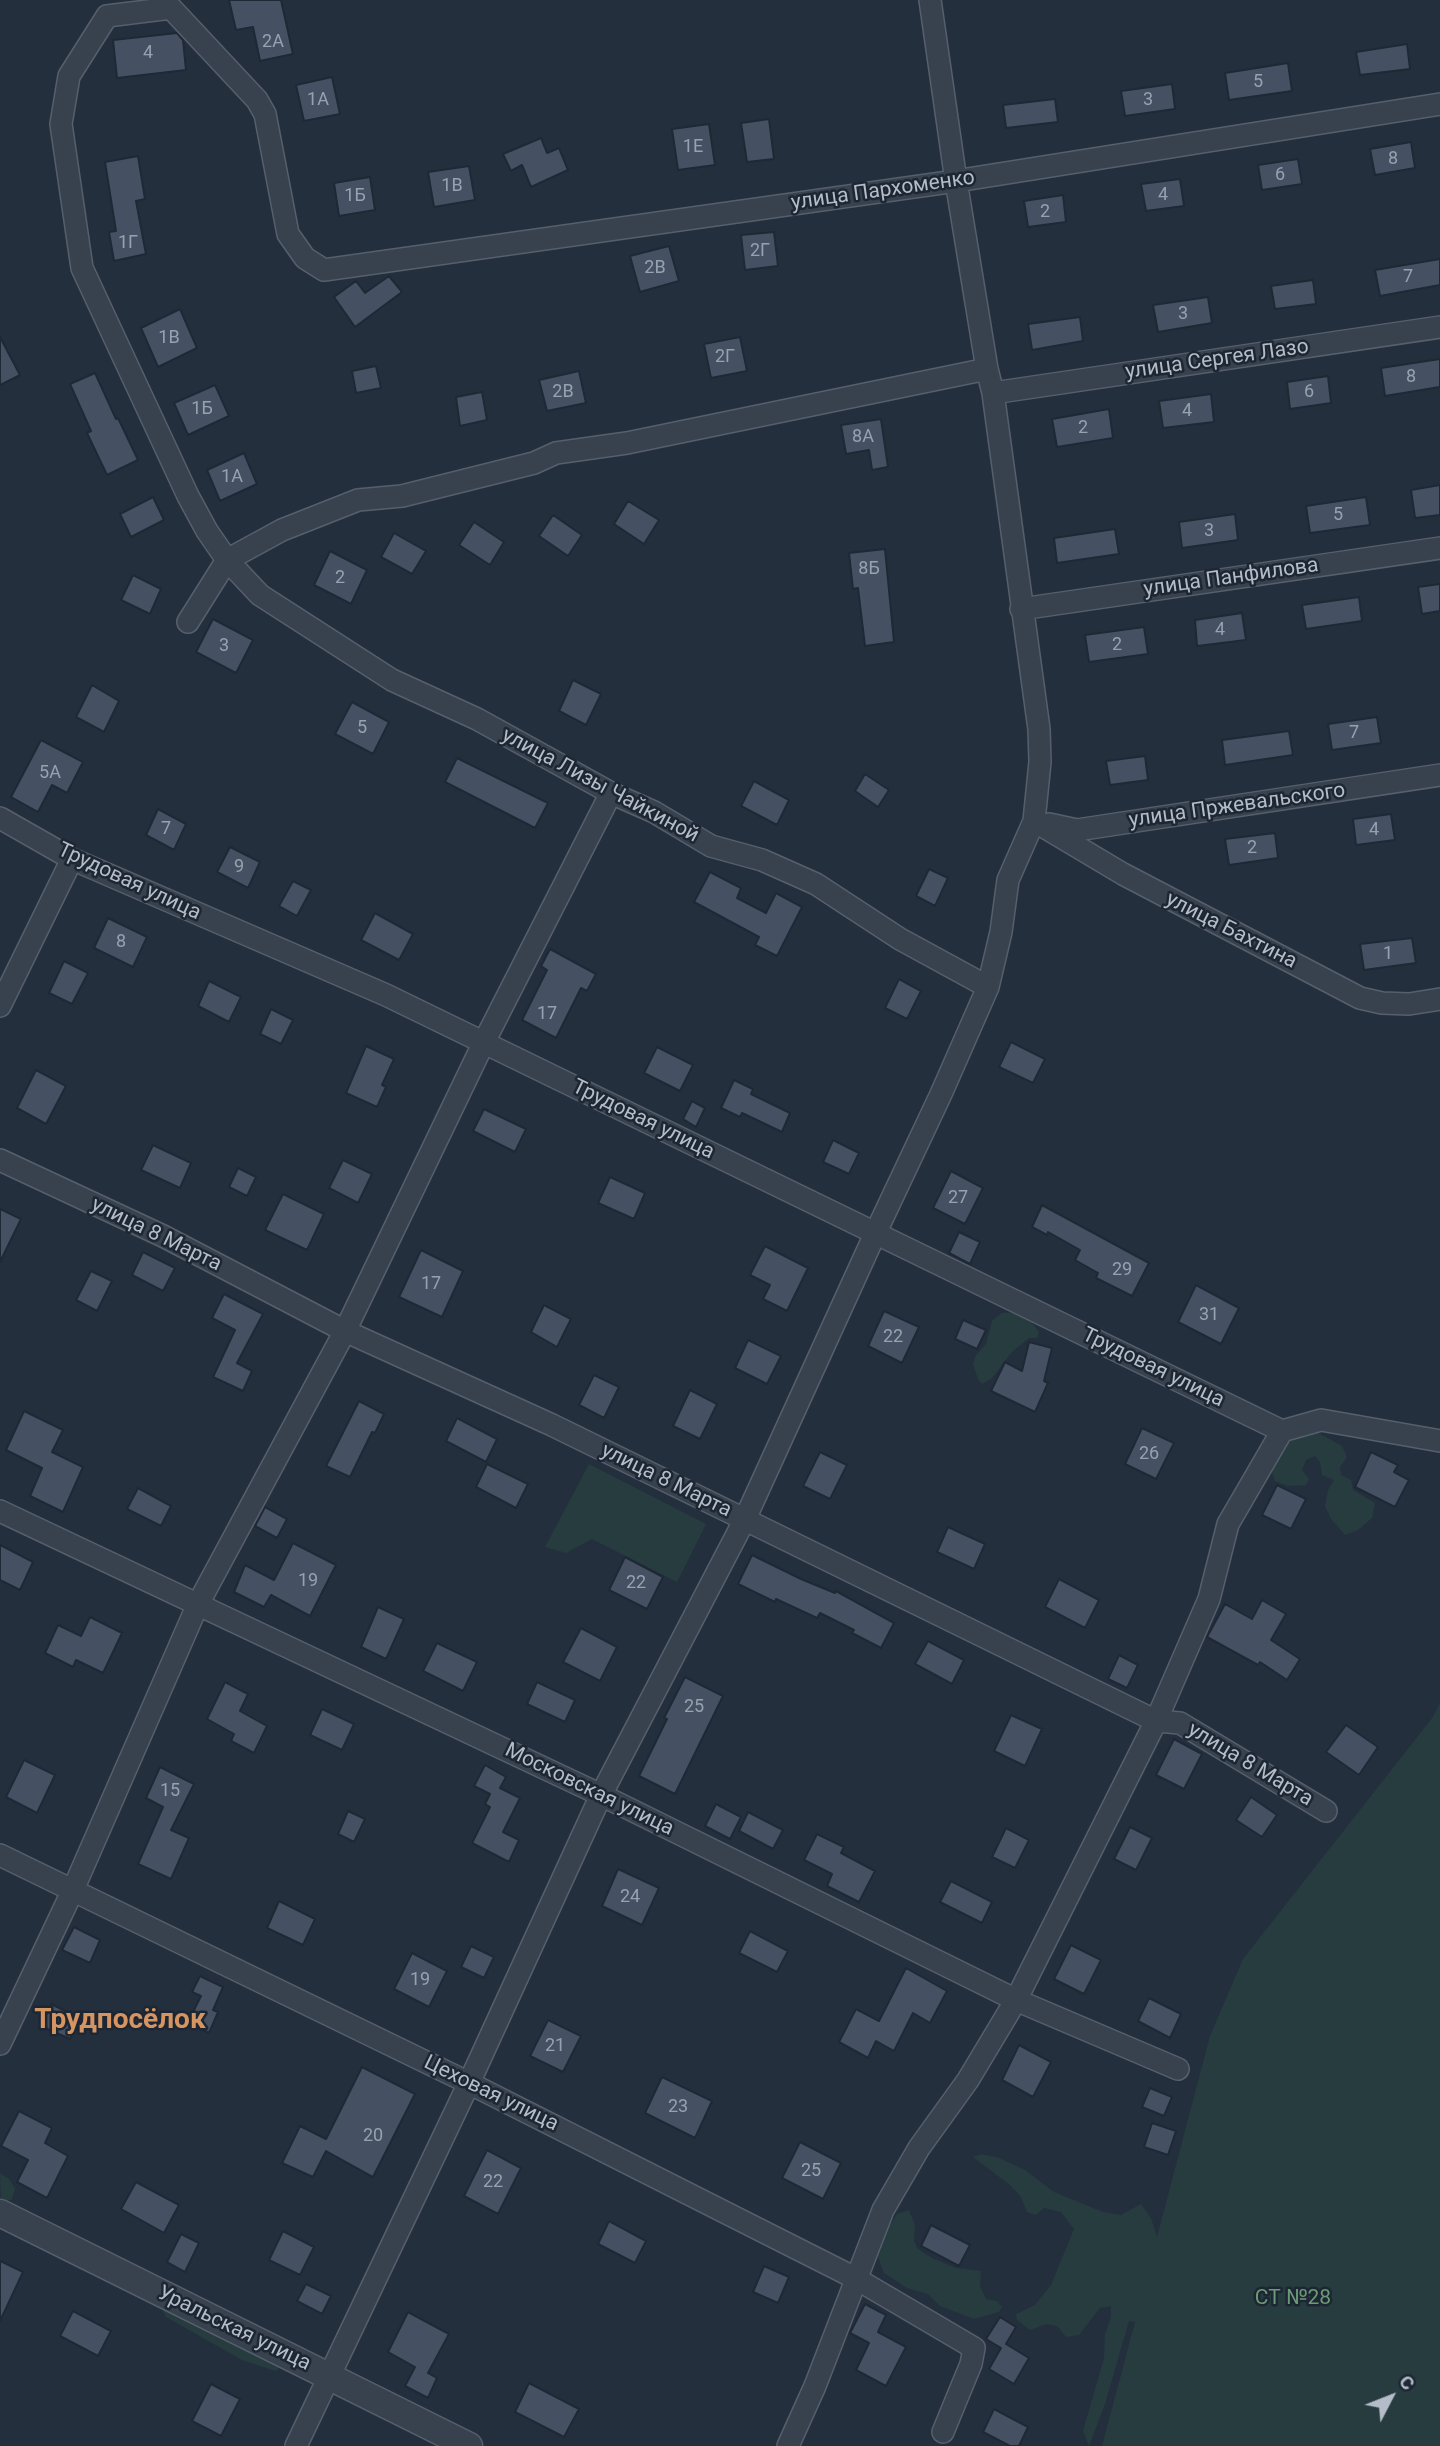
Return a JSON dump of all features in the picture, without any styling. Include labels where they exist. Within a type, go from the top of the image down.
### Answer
[{"type":"street","points":[[296,2446],[469,2083],[601,1795],[745,1519],[874,1234],[941,1094],[989,987],[1008,880],[1034,821],[1041,762],[1039,729],[993,393],[956,181],[929,0]]},
{"type":"street","points":[[106,8],[170,4]]},
{"type":"street","name":"улица Пархоменко","points":[[170,4],[257,100],[265,114],[288,234],[305,258],[324,270],[956,181],[1440,104]]},
{"type":"street","name":"улица Лизы Чайкиной","points":[[106,8],[69,76],[61,124],[82,268],[188,496],[227,560],[260,595],[392,680],[477,719],[611,793],[654,812],[711,846],[762,860],[816,884],[900,939],[989,987]]},
{"type":"street","name":"улица Сергея Лазо","points":[[993,393],[1440,327]]},
{"type":"street","points":[[188,622],[227,560],[282,530],[358,500],[402,496],[534,463],[556,453],[627,443],[987,369]]},
{"type":"street","name":"улица Панфилова","points":[[1021,609],[1440,548]]},
{"type":"street","name":"улица Пржевальского","points":[[1034,821],[1077,830],[1440,775]]},
{"type":"street","points":[[0,2044],[72,1892],[198,1604],[345,1331],[484,1042],[611,793]]},
{"type":"street","name":"Трудовая улица","points":[[0,818],[72,859],[315,963],[484,1042],[1282,1431]]},
{"type":"street","name":"улица Бахтина","points":[[1034,821],[1122,874],[1360,998],[1382,1003],[1409,1004],[1440,999]]},
{"type":"street","points":[[0,1006],[72,859]]},
{"type":"street","name":"улица 8 Марта","points":[[0,1160],[163,1236],[345,1331],[552,1425],[1156,1721],[1180,1723],[1204,1735],[1325,1811]]},
{"type":"street","points":[[788,2446],[815,2386],[883,2210],[913,2158],[968,2080],[1016,2000],[1156,1721],[1209,1599],[1228,1524],[1282,1431],[1321,1420],[1440,1441]]},
{"type":"street","name":"Московская улица","points":[[0,1511],[601,1795],[1016,2000],[1178,2069]]},
{"type":"street","name":"Цеховая улица","points":[[0,1855],[469,2083],[855,2278],[974,2348],[971,2364],[943,2432]]},
{"type":"street","name":"Уральская улица","points":[[0,2213],[469,2446]]},
{"type":"green space","points":[[1017,1312],[1033,1324],[1039,1332],[1037,1338],[1029,1338],[1012,1352],[992,1378],[982,1384],[973,1364],[976,1355],[986,1344],[992,1321],[1002,1313]]},
{"type":"green space","points":[[1299,1430],[1315,1431],[1342,1446],[1347,1457],[1340,1467],[1341,1475],[1351,1480],[1353,1490],[1375,1503],[1372,1518],[1358,1530],[1345,1535],[1331,1519],[1325,1506],[1328,1490],[1334,1480],[1322,1475],[1320,1462],[1315,1456],[1306,1460],[1302,1470],[1309,1479],[1306,1485],[1288,1486],[1275,1481],[1272,1473],[1277,1460]]},
{"type":"green space","points":[[589,1464],[706,1524],[677,1582],[592,1539],[566,1553],[545,1547]]},
{"type":"green space","name":"СТ №28","points":[[1440,1702],[1440,2446],[1102,2446],[1135,2322],[1129,2321],[1105,2404],[1089,2446],[1083,2431],[1104,2358],[1111,2306],[1100,2308],[1079,2335],[1066,2337],[1057,2326],[1047,2324],[1030,2330],[1017,2320],[1016,2314],[1035,2305],[1051,2285],[1074,2229],[1061,2212],[1044,2208],[1036,2215],[1027,2212],[1021,2197],[1010,2185],[973,2157],[981,2154],[999,2158],[1025,2170],[1054,2192],[1103,2212],[1121,2215],[1141,2204],[1151,2218],[1157,2237],[1210,2036],[1243,1959],[1433,1717]]},
{"type":"green space","points":[[0,2173],[10,2180],[15,2189],[12,2199],[1,2204]]},
{"type":"green space","points":[[909,2210],[915,2225],[914,2241],[918,2249],[956,2268],[981,2271],[980,2286],[986,2299],[997,2301],[1002,2307],[999,2312],[974,2319],[940,2306],[928,2294],[907,2288],[884,2273],[878,2257],[887,2230],[897,2214]]},
{"type":"green space","points":[[168,2304],[284,2363],[276,2371],[242,2360],[166,2317],[162,2309]]},
{"type":"building","points":[[229,0],[281,0],[293,54],[260,61],[253,27],[236,30]]},
{"type":"building","points":[[177,33],[183,40],[186,70],[117,78],[113,40]]},
{"type":"building","points":[[1407,44],[1410,69],[1360,75],[1356,52]]},
{"type":"building","points":[[1288,63],[1292,91],[1229,100],[1225,73]]},
{"type":"building","points":[[332,77],[340,114],[304,121],[296,85]]},
{"type":"building","points":[[1172,84],[1175,109],[1125,116],[1121,91]]},
{"type":"building","points":[[1055,99],[1058,122],[1006,128],[1003,105]]},
{"type":"building","points":[[769,119],[774,159],[747,162],[741,123]]},
{"type":"building","points":[[709,124],[715,165],[678,170],[672,129]]},
{"type":"building","points":[[541,138],[547,153],[559,148],[568,170],[531,187],[522,165],[511,171],[503,154]]},
{"type":"building","points":[[1411,142],[1415,168],[1375,175],[1370,149]]},
{"type":"building","points":[[138,156],[145,199],[136,201],[146,254],[114,261],[109,232],[116,231],[105,162]]},
{"type":"building","points":[[1298,159],[1302,184],[1262,190],[1258,165]]},
{"type":"building","points":[[469,166],[475,200],[434,207],[428,172]]},
{"type":"building","points":[[370,177],[375,210],[339,216],[334,183]]},
{"type":"building","points":[[1180,179],[1184,206],[1146,211],[1141,184]]},
{"type":"building","points":[[1063,195],[1066,222],[1028,227],[1024,201]]},
{"type":"building","points":[[774,232],[778,266],[745,270],[741,235]]},
{"type":"building","points":[[669,246],[679,281],[640,292],[630,256]]},
{"type":"building","points":[[1440,259],[1440,285],[1380,296],[1375,270]]},
{"type":"building","points":[[389,276],[402,292],[355,327],[334,297],[356,281],[365,293]]},
{"type":"building","points":[[1313,280],[1316,304],[1275,309],[1271,286]]},
{"type":"building","points":[[1208,297],[1212,323],[1158,332],[1153,305]]},
{"type":"building","points":[[180,309],[197,348],[158,367],[141,328]]},
{"type":"building","points":[[1080,317],[1083,341],[1032,350],[1028,324]]},
{"type":"building","points":[[0,337],[20,375],[0,385]]},
{"type":"building","points":[[740,337],[747,371],[711,378],[704,344]]},
{"type":"building","points":[[1440,359],[1440,387],[1385,396],[1381,368]]},
{"type":"building","points":[[376,366],[381,388],[356,393],[352,371]]},
{"type":"building","points":[[579,371],[586,403],[547,411],[539,380]]},
{"type":"building","points":[[95,373],[138,460],[107,475],[87,433],[91,431],[70,384]]},
{"type":"building","points":[[1328,376],[1331,403],[1290,409],[1287,382]]},
{"type":"building","points":[[215,385],[229,416],[188,435],[174,403]]},
{"type":"building","points":[[482,392],[487,420],[460,426],[456,397]]},
{"type":"building","points":[[1211,394],[1214,422],[1163,428],[1159,401]]},
{"type":"building","points":[[1109,409],[1113,438],[1057,447],[1052,419]]},
{"type":"building","points":[[881,419],[888,467],[872,470],[869,450],[846,454],[841,425]]},
{"type":"building","points":[[244,453],[257,484],[220,501],[207,470]]},
{"type":"building","points":[[1440,485],[1440,515],[1415,518],[1411,490]]},
{"type":"building","points":[[153,497],[164,520],[131,537],[120,514]]},
{"type":"building","points":[[1366,497],[1370,525],[1310,533],[1306,506]]},
{"type":"building","points":[[628,501],[659,520],[644,544],[614,524]]},
{"type":"building","points":[[1235,514],[1238,540],[1182,548],[1179,522]]},
{"type":"building","points":[[553,515],[582,535],[568,556],[539,536]]},
{"type":"building","points":[[474,522],[504,542],[490,565],[459,545]]},
{"type":"building","points":[[1115,529],[1119,554],[1057,563],[1054,538]]},
{"type":"building","points":[[394,533],[426,551],[412,574],[381,557]]},
{"type":"building","points":[[885,549],[894,642],[865,646],[858,588],[853,589],[849,553]]},
{"type":"building","points":[[330,551],[367,570],[351,604],[314,585]]},
{"type":"building","points":[[133,575],[161,589],[150,614],[121,600]]},
{"type":"building","points":[[1440,584],[1440,611],[1422,614],[1418,587]]},
{"type":"building","points":[[1359,597],[1362,621],[1306,629],[1302,605]]},
{"type":"building","points":[[1242,613],[1246,640],[1197,646],[1195,620]]},
{"type":"building","points":[[213,619],[253,640],[236,673],[196,652]]},
{"type":"building","points":[[1144,627],[1148,654],[1089,662],[1085,635]]},
{"type":"building","points":[[573,680],[601,694],[586,725],[559,711]]},
{"type":"building","points":[[92,685],[119,701],[104,732],[76,717]]},
{"type":"building","points":[[352,702],[389,722],[373,754],[335,734]]},
{"type":"building","points":[[1377,717],[1381,743],[1332,750],[1328,724]]},
{"type":"building","points":[[1289,731],[1293,755],[1225,765],[1222,740]]},
{"type":"building","points":[[41,740],[83,762],[67,793],[52,785],[38,812],[11,797]]},
{"type":"building","points":[[1145,756],[1148,780],[1110,785],[1106,761]]},
{"type":"building","points":[[457,758],[548,803],[535,828],[445,782]]},
{"type":"building","points":[[865,774],[889,790],[878,807],[855,791]]},
{"type":"building","points":[[754,781],[789,800],[777,825],[741,806]]},
{"type":"building","points":[[158,809],[186,824],[174,850],[146,835]]},
{"type":"building","points":[[1391,814],[1395,840],[1356,845],[1353,819]]},
{"type":"building","points":[[1275,833],[1278,858],[1229,865],[1225,839]]},
{"type":"building","points":[[230,847],[260,862],[248,888],[217,872]]},
{"type":"building","points":[[929,869],[948,878],[935,906],[916,896]]},
{"type":"building","points":[[710,872],[741,888],[737,898],[766,913],[776,893],[802,907],[777,956],[755,945],[759,937],[694,902]]},
{"type":"building","points":[[293,881],[311,890],[297,916],[279,906]]},
{"type":"building","points":[[375,913],[413,934],[399,960],[361,940]]},
{"type":"building","points":[[108,918],[147,937],[133,967],[94,948]]},
{"type":"building","points":[[1412,938],[1416,963],[1364,970],[1360,944]]},
{"type":"building","points":[[550,949],[596,974],[587,991],[581,988],[556,1038],[522,1020],[547,970],[541,966]]},
{"type":"building","points":[[64,961],[88,973],[72,1004],[49,993]]},
{"type":"building","points":[[899,979],[921,991],[907,1019],[885,1008]]},
{"type":"building","points":[[209,981],[241,997],[229,1022],[198,1006]]},
{"type":"building","points":[[271,1009],[293,1020],[281,1044],[260,1034]]},
{"type":"building","points":[[1011,1042],[1045,1059],[1033,1083],[999,1067]]},
{"type":"building","points":[[366,1046],[394,1059],[382,1085],[386,1087],[377,1107],[346,1093]]},
{"type":"building","points":[[657,1047],[693,1065],[680,1091],[644,1073]]},
{"type":"building","points":[[36,1070],[66,1086],[46,1124],[17,1108]]},
{"type":"building","points":[[734,1080],[753,1089],[751,1094],[790,1113],[782,1132],[742,1113],[740,1117],[721,1108]]},
{"type":"building","points":[[692,1101],[705,1108],[696,1127],[683,1119]]},
{"type":"building","points":[[484,1109],[526,1129],[515,1152],[473,1131]]},
{"type":"building","points":[[833,1140],[859,1153],[849,1174],[823,1162]]},
{"type":"building","points":[[153,1145],[191,1163],[180,1188],[141,1170]]},
{"type":"building","points":[[343,1160],[372,1174],[358,1203],[329,1188]]},
{"type":"building","points":[[238,1168],[256,1177],[247,1196],[229,1187]]},
{"type":"building","points":[[951,1171],[983,1188],[965,1224],[933,1208]]},
{"type":"building","points":[[610,1177],[645,1193],[634,1219],[598,1203]]},
{"type":"building","points":[[283,1194],[324,1214],[307,1250],[265,1230]]},
{"type":"building","points":[[1042,1205],[1149,1263],[1132,1296],[1096,1278],[1098,1273],[1075,1260],[1080,1250],[1048,1232],[1047,1235],[1032,1227]]},
{"type":"building","points":[[0,1209],[21,1219],[0,1262]]},
{"type":"building","points":[[959,1232],[980,1242],[970,1264],[949,1253]]},
{"type":"building","points":[[765,1246],[808,1268],[787,1311],[763,1299],[770,1285],[750,1275]]},
{"type":"building","points":[[421,1250],[463,1271],[442,1317],[399,1297]]},
{"type":"building","points":[[143,1252],[175,1268],[163,1291],[132,1275]]},
{"type":"building","points":[[91,1271],[112,1281],[97,1311],[76,1300]]},
{"type":"building","points":[[1196,1285],[1239,1308],[1221,1344],[1178,1322]]},
{"type":"building","points":[[224,1294],[263,1314],[237,1363],[252,1371],[243,1391],[213,1377],[235,1330],[212,1318]]},
{"type":"building","points":[[544,1305],[571,1319],[557,1347],[531,1332]]},
{"type":"building","points":[[884,1311],[919,1327],[902,1363],[868,1346]]},
{"type":"building","points":[[963,1320],[986,1330],[977,1349],[955,1339]]},
{"type":"building","points":[[748,1340],[781,1356],[767,1384],[735,1368]]},
{"type":"building","points":[[1029,1342],[1052,1348],[1044,1381],[1048,1383],[1035,1412],[991,1391],[1005,1362],[1022,1371]]},
{"type":"building","points":[[594,1375],[619,1387],[604,1418],[579,1405]]},
{"type":"building","points":[[690,1390],[717,1404],[700,1439],[673,1426]]},
{"type":"building","points":[[359,1401],[384,1414],[350,1477],[326,1466]]},
{"type":"building","points":[[24,1411],[63,1430],[52,1452],[83,1467],[63,1512],[30,1496],[42,1468],[6,1450]]},
{"type":"building","points":[[457,1418],[497,1439],[486,1462],[446,1441]]},
{"type":"building","points":[[1142,1428],[1174,1443],[1156,1479],[1125,1464]]},
{"type":"building","points":[[820,1452],[847,1465],[830,1499],[803,1486]]},
{"type":"building","points":[[1371,1452],[1398,1465],[1394,1472],[1409,1480],[1395,1507],[1355,1487]]},
{"type":"building","points":[[487,1464],[528,1484],[516,1508],[476,1487]]},
{"type":"building","points":[[1277,1485],[1306,1499],[1291,1529],[1262,1515]]},
{"type":"building","points":[[138,1488],[171,1506],[161,1526],[127,1509]]},
{"type":"building","points":[[265,1507],[287,1519],[277,1538],[255,1526]]},
{"type":"building","points":[[948,1527],[985,1544],[974,1569],[937,1552]]},
{"type":"building","points":[[293,1543],[336,1565],[310,1616],[271,1595],[264,1607],[234,1592],[245,1565],[274,1580]]},
{"type":"building","points":[[0,1545],[33,1562],[20,1590],[0,1580]]},
{"type":"building","points":[[752,1555],[801,1579],[835,1593],[836,1591],[894,1623],[881,1648],[852,1633],[854,1630],[820,1613],[817,1618],[738,1584]]},
{"type":"building","points":[[625,1557],[663,1577],[647,1609],[609,1590]]},
{"type":"building","points":[[1059,1579],[1099,1600],[1085,1628],[1045,1607]]},
{"type":"building","points":[[1262,1600],[1286,1614],[1271,1640],[1300,1659],[1287,1680],[1260,1662],[1258,1665],[1207,1637],[1225,1604],[1252,1619]]},
{"type":"building","points":[[378,1607],[404,1619],[386,1659],[361,1647]]},
{"type":"building","points":[[90,1617],[122,1633],[103,1673],[76,1660],[73,1667],[45,1653],[58,1625],[81,1636]]},
{"type":"building","points":[[581,1628],[617,1647],[600,1681],[563,1662]]},
{"type":"building","points":[[928,1641],[964,1660],[952,1684],[915,1664]]},
{"type":"building","points":[[437,1643],[477,1662],[463,1691],[423,1671]]},
{"type":"building","points":[[1119,1655],[1138,1665],[1127,1688],[1108,1679]]},
{"type":"building","points":[[685,1677],[723,1696],[675,1794],[639,1776]]},
{"type":"building","points":[[225,1682],[248,1694],[240,1711],[267,1726],[254,1753],[231,1741],[234,1734],[207,1719]]},
{"type":"building","points":[[537,1682],[575,1700],[565,1722],[527,1704]]},
{"type":"building","points":[[322,1709],[354,1724],[342,1750],[310,1735]]},
{"type":"building","points":[[1011,1715],[1042,1729],[1025,1766],[994,1751]]},
{"type":"building","points":[[1346,1725],[1378,1747],[1359,1775],[1326,1752]]},
{"type":"building","points":[[1174,1739],[1202,1754],[1184,1789],[1156,1775]]},
{"type":"building","points":[[24,1760],[55,1775],[37,1813],[6,1797]]},
{"type":"building","points":[[485,1765],[506,1777],[500,1788],[520,1798],[503,1832],[519,1840],[509,1862],[472,1843],[490,1807],[485,1804],[490,1794],[474,1786]]},
{"type":"building","points":[[160,1767],[194,1784],[171,1830],[189,1838],[171,1879],[138,1864],[163,1807],[146,1798]]},
{"type":"building","points":[[1251,1797],[1277,1815],[1262,1837],[1236,1820]]},
{"type":"building","points":[[716,1804],[741,1817],[730,1839],[705,1826]]},
{"type":"building","points":[[348,1811],[365,1819],[354,1842],[338,1834]]},
{"type":"building","points":[[748,1812],[783,1830],[773,1849],[739,1831]]},
{"type":"building","points":[[1130,1827],[1152,1838],[1136,1870],[1114,1859]]},
{"type":"building","points":[[1006,1828],[1029,1840],[1015,1868],[992,1857]]},
{"type":"building","points":[[817,1834],[844,1847],[841,1853],[875,1871],[859,1902],[827,1886],[832,1874],[804,1860]]},
{"type":"building","points":[[618,1869],[659,1888],[642,1925],[602,1906]]},
{"type":"building","points":[[951,1881],[992,1902],[982,1923],[940,1902]]},
{"type":"building","points":[[279,1901],[315,1919],[303,1945],[267,1928]]},
{"type":"building","points":[[74,1927],[100,1940],[90,1963],[62,1950]]},
{"type":"building","points":[[750,1931],[788,1951],[777,1972],[739,1953]]},
{"type":"building","points":[[1071,1945],[1101,1960],[1084,1994],[1054,1979]]},
{"type":"building","points":[[471,1946],[494,1957],[484,1978],[461,1967]]},
{"type":"building","points":[[412,1953],[447,1971],[429,2007],[394,1989]]},
{"type":"building","points":[[906,1968],[947,1991],[930,2023],[913,2013],[894,2051],[876,2041],[868,2058],[839,2042],[856,2009],[879,2021]]},
{"type":"building","points":[[200,1976],[223,1987],[213,2010],[218,2012],[209,2033],[188,2022],[201,1996],[192,1992]]},
{"type":"building","points":[[1149,1998],[1181,2014],[1170,2038],[1138,2021]]},
{"type":"building","points":[[51,2004],[80,2018],[70,2039],[41,2026]]},
{"type":"building","points":[[548,2020],[581,2036],[563,2072],[530,2056]]},
{"type":"building","points":[[1019,2045],[1051,2062],[1033,2097],[1002,2080]]},
{"type":"building","points":[[362,2067],[415,2094],[373,2177],[326,2151],[313,2177],[282,2163],[300,2126],[326,2139]]},
{"type":"building","points":[[662,2077],[712,2101],[695,2138],[645,2113]]},
{"type":"building","points":[[1150,2088],[1172,2097],[1164,2116],[1142,2107]]},
{"type":"building","points":[[19,2111],[52,2128],[45,2143],[68,2156],[47,2198],[17,2182],[28,2160],[1,2146]]},
{"type":"building","points":[[1152,2123],[1176,2131],[1168,2155],[1144,2147]]},
{"type":"building","points":[[800,2142],[841,2163],[823,2199],[782,2178]]},
{"type":"building","points":[[487,2150],[521,2168],[498,2214],[464,2196]]},
{"type":"building","points":[[136,2182],[179,2205],[164,2233],[121,2209]]},
{"type":"building","points":[[609,2221],[646,2241],[635,2263],[598,2244]]},
{"type":"building","points":[[931,2225],[970,2245],[959,2266],[921,2246]]},
{"type":"building","points":[[283,2231],[314,2247],[300,2275],[269,2260]]},
{"type":"building","points":[[181,2234],[199,2243],[185,2272],[167,2262]]},
{"type":"building","points":[[0,2261],[23,2272],[0,2321]]},
{"type":"building","points":[[764,2266],[789,2277],[778,2303],[753,2292]]},
{"type":"building","points":[[306,2284],[331,2296],[322,2314],[297,2301]]},
{"type":"building","points":[[865,2304],[886,2315],[878,2332],[906,2347],[886,2386],[856,2370],[869,2343],[850,2333]]},
{"type":"building","points":[[73,2311],[111,2331],[98,2356],[60,2336]]},
{"type":"building","points":[[408,2312],[449,2334],[428,2373],[437,2378],[428,2398],[405,2386],[415,2367],[388,2352]]},
{"type":"building","points":[[1000,2317],[1016,2327],[1006,2344],[1029,2358],[1014,2384],[989,2369],[1001,2348],[986,2339]]},
{"type":"building","points":[[529,2383],[579,2409],[564,2437],[515,2412]]},
{"type":"building","points":[[211,2384],[240,2399],[221,2436],[192,2421]]},
{"type":"building","points":[[994,2409],[1028,2427],[1019,2446],[1010,2446],[983,2432]]},
{"type":"district","name":"Трудпосёлок","points":[[120,2021]]}]
